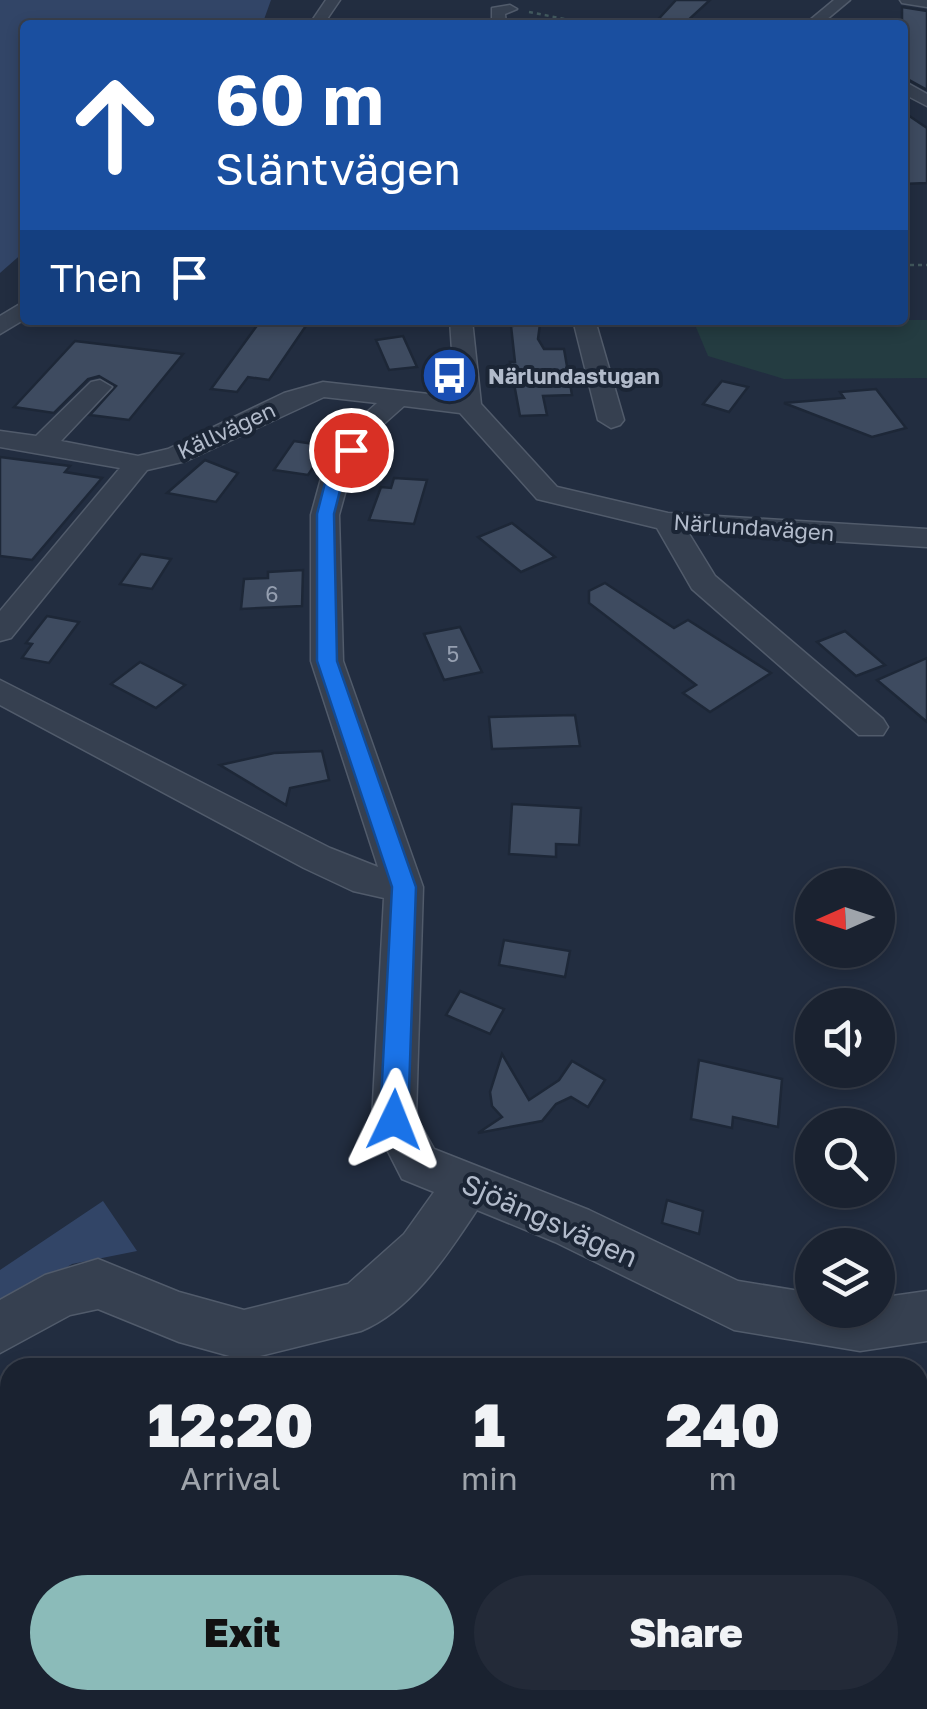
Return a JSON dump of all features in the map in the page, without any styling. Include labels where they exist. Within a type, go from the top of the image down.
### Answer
[{"type":"street","points":[[819,20],[843,0]]},
{"type":"street","points":[[907,0],[927,3]]},
{"type":"street","points":[[499,20],[498,11],[510,8]]},
{"type":"street","points":[[0,327],[20,312]]},
{"type":"street","points":[[461,325],[468,406]]},
{"type":"street","points":[[585,325],[611,420]]},
{"type":"street","points":[[42,445],[100,388]]},
{"type":"street","name":"Källvägen","points":[[0,438],[138,464],[177,455],[293,398],[322,388],[468,406]]},
{"type":"street","points":[[0,691],[318,858],[367,880],[404,887],[327,661],[326,514],[336,475],[367,426],[396,399]]},
{"type":"street","name":"Närlundavägen","points":[[468,406],[547,493],[668,522],[927,538]]},
{"type":"street","points":[[0,631],[138,464]]},
{"type":"street","points":[[668,522],[703,582],[871,727]]},
{"type":"street","name":"Sjöängsvägen","points":[[404,887],[394,1120],[418,1164],[572,1226],[734,1304],[860,1326],[927,1316]]},
{"type":"street","points":[[0,1328],[62,1292],[98,1284],[179,1317],[244,1335],[361,1306],[421,1251],[467,1184]]},
{"type":"path","points":[[510,8],[570,20]]},
{"type":"green space","points":[[908,320],[927,320],[927,378],[784,379],[708,356],[695,325],[908,325]]},
{"type":"water","points":[[0,0],[271,0],[264,20],[20,20],[20,255],[0,273]]},
{"type":"water","points":[[103,1201],[137,1251],[72,1264],[0,1309],[0,1270]]},
{"type":"building","points":[[676,0],[710,0],[688,20],[658,20]]},
{"type":"building","points":[[902,7],[927,11],[927,90],[908,79],[908,20],[902,20]]},
{"type":"building","points":[[908,115],[927,128],[927,183],[908,184]]},
{"type":"building","points":[[257,325],[307,325],[269,380],[248,377],[237,392],[211,389]]},
{"type":"building","points":[[540,325],[538,339],[544,349],[564,349],[572,395],[543,396],[547,415],[520,416],[510,362],[515,362],[511,326]]},
{"type":"building","points":[[403,336],[417,367],[389,370],[376,340]]},
{"type":"building","points":[[75,341],[183,354],[129,420],[90,415],[116,386],[99,376],[88,379],[54,413],[14,407]]},
{"type":"building","points":[[722,381],[748,387],[729,412],[703,404]]},
{"type":"building","points":[[876,389],[906,428],[872,437],[784,403],[844,398],[840,392]]},
{"type":"building","points":[[294,441],[327,446],[308,475],[274,470]]},
{"type":"building","points":[[0,457],[70,466],[65,472],[102,478],[32,560],[0,556]]},
{"type":"building","points":[[205,460],[238,473],[216,502],[167,493]]},
{"type":"building","points":[[394,478],[427,480],[414,524],[369,520],[381,487],[391,488]]},
{"type":"building","points":[[512,523],[555,557],[521,572],[478,537]]},
{"type":"building","points":[[141,554],[171,559],[152,589],[120,584]]},
{"type":"building","points":[[303,570],[302,606],[241,609],[244,579],[268,578],[268,572]]},
{"type":"building","points":[[605,583],[674,628],[688,620],[771,673],[710,712],[683,693],[696,685],[589,603],[589,591]]},
{"type":"building","points":[[47,616],[79,622],[49,663],[22,658],[32,644],[26,643]]},
{"type":"building","points":[[460,627],[482,672],[444,680],[424,634]]},
{"type":"building","points":[[845,631],[885,665],[856,676],[817,642]]},
{"type":"building","points":[[927,658],[927,722],[877,680]]},
{"type":"building","points":[[140,662],[185,685],[156,708],[111,684]]},
{"type":"building","points":[[575,715],[580,746],[492,749],[489,717]]},
{"type":"building","points":[[322,751],[329,780],[290,788],[286,805],[220,765],[274,753]]},
{"type":"building","points":[[512,804],[581,808],[579,845],[556,844],[556,857],[509,854]]},
{"type":"building","points":[[504,940],[570,951],[565,977],[499,965]]},
{"type":"building","points":[[460,991],[504,1009],[490,1034],[446,1015]]},
{"type":"building","points":[[502,1054],[529,1100],[559,1080],[572,1061],[605,1080],[588,1107],[571,1097],[556,1104],[542,1121],[478,1133],[502,1117],[492,1106],[490,1092]]},
{"type":"building","points":[[699,1060],[782,1079],[778,1127],[733,1117],[732,1128],[691,1119]]},
{"type":"building","points":[[667,1200],[703,1211],[699,1234],[662,1223]]},
{"type":"place","name":"Närlundastugan","points":[[449,375]]},
{"type":"route","points":[[351,450],[336,475],[326,514],[327,661],[404,887],[394,1120]]}]
